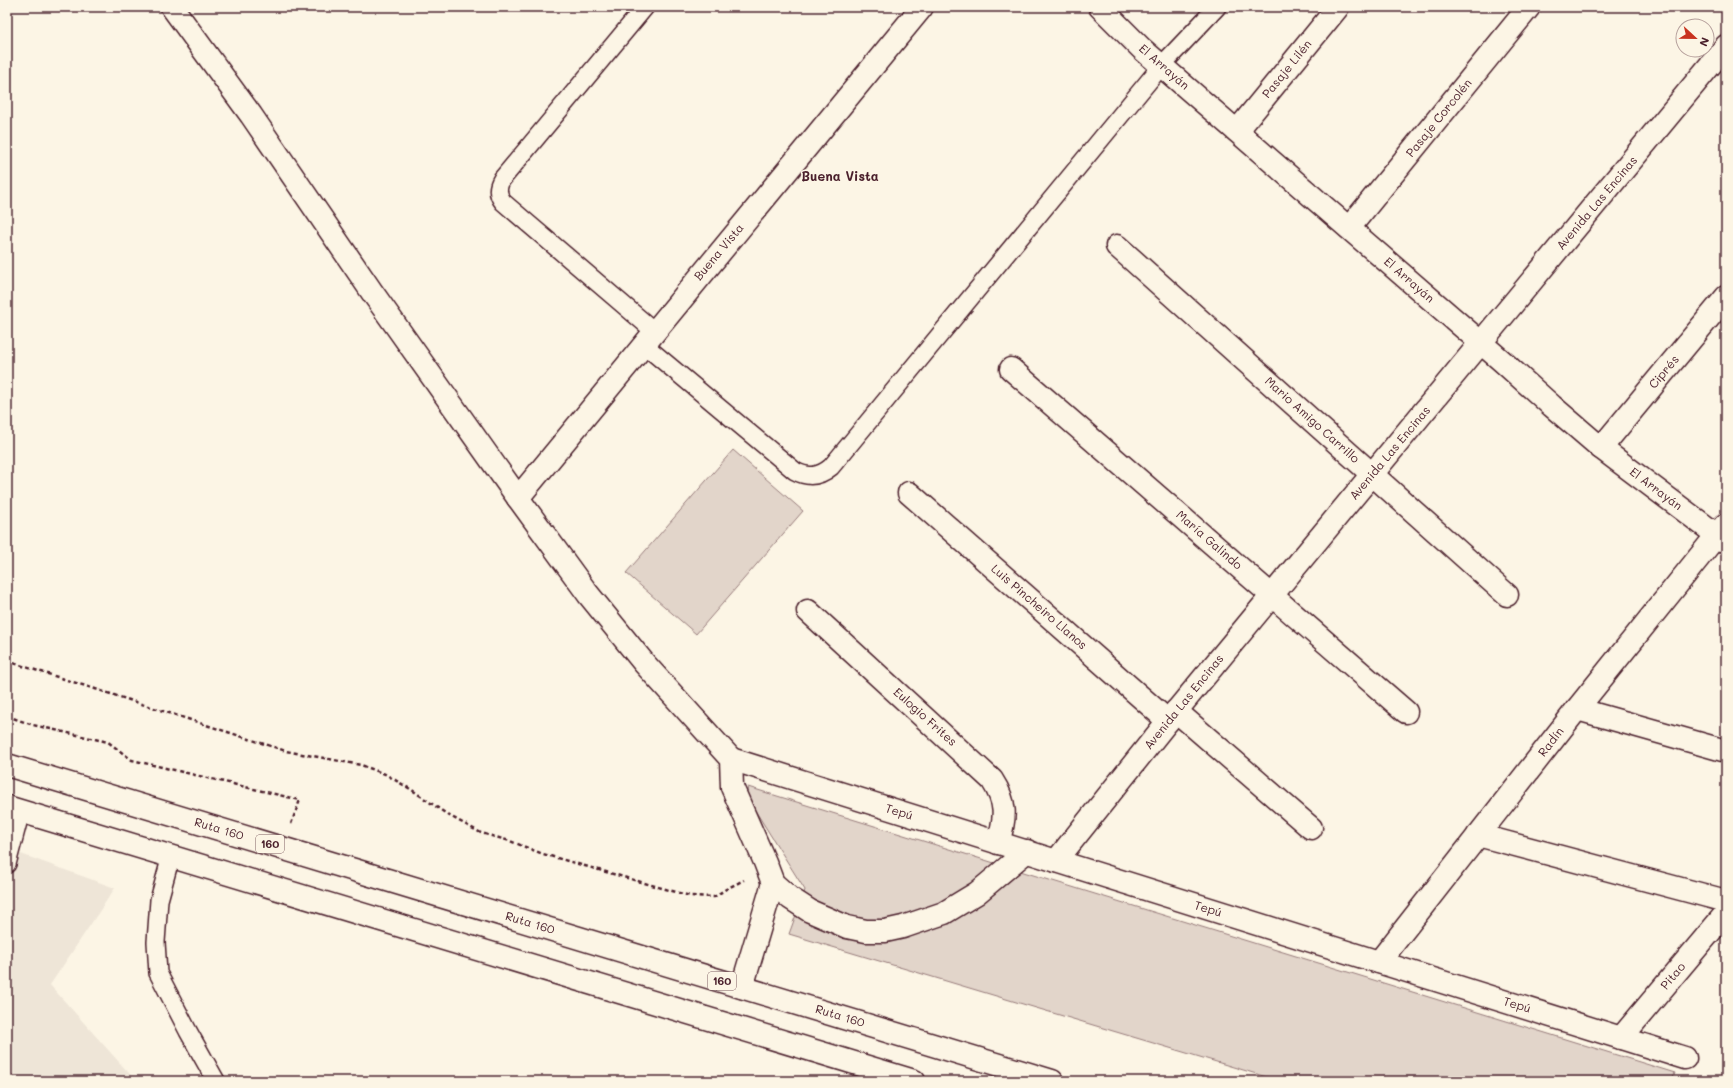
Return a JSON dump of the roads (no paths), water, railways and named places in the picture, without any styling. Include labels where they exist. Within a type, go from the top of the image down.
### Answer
[{"type":"main road","points":[[172,7],[251,115],[372,292],[518,498],[615,629],[731,759],[732,787],[773,883],[790,898],[810,911],[830,920],[847,927],[866,931],[885,931],[944,913],[961,904],[991,882],[1027,851]]},
{"type":"main road","name":"Buena Vista","points":[[518,498],[922,7]]},
{"type":"main road","name":"El Arrayán","points":[[1100,7],[1118,27],[1601,448],[1723,534]]},
{"type":"main road","name":"Pasaje Lilén","points":[[1237,131],[1338,7]]},
{"type":"main road","name":"Pasaje Corcolén","points":[[1349,228],[1529,7]]},
{"type":"main road","name":"Avenida Las Encinas","points":[[1056,861],[1172,716],[1726,46]]},
{"type":"main road","name":"Mario Amigo Carrillo","points":[[1117,246],[1507,595]]},
{"type":"main road","name":"Ciprés","points":[[1601,448],[1726,297]]},
{"type":"main road","name":"María Galindo","points":[[1011,369],[1406,712]]},
{"type":"main road","name":"Luis Pincheiro Llanos","points":[[909,493],[1172,716],[1311,828]]},
{"type":"main road","name":"Radín","points":[[1378,962],[1577,709],[1723,534]]},
{"type":"main road","name":"Eulogio Frites","points":[[808,611],[992,780],[999,791],[1004,812],[1004,824],[998,842]]},
{"type":"main road","points":[[1577,709],[1726,750]]},
{"type":"main road","name":"Tepú","points":[[731,759],[1685,1058]]},
{"type":"main road","name":"Ruta 160","points":[[7,764],[1052,1081]]},
{"type":"main road","points":[[14,809],[914,1081]]},
{"type":"main road","points":[[1478,835],[1726,902]]},
{"type":"main road","points":[[742,987],[773,883]]},
{"type":"main road","name":"Pitao","points":[[1621,1038],[1726,913]]},
{"type":"lane","points":[[645,7],[502,179],[498,191],[499,197],[795,471],[802,475],[810,476],[825,472],[831,467],[1162,65],[1217,7]]},
{"type":"lane","points":[[7,864],[14,809]]},
{"type":"lane","points":[[171,856],[168,862],[159,900],[156,942],[158,972],[188,1032],[216,1081]]},
{"type":"district","name":"Buena Vista","points":[[840,176]]}]
